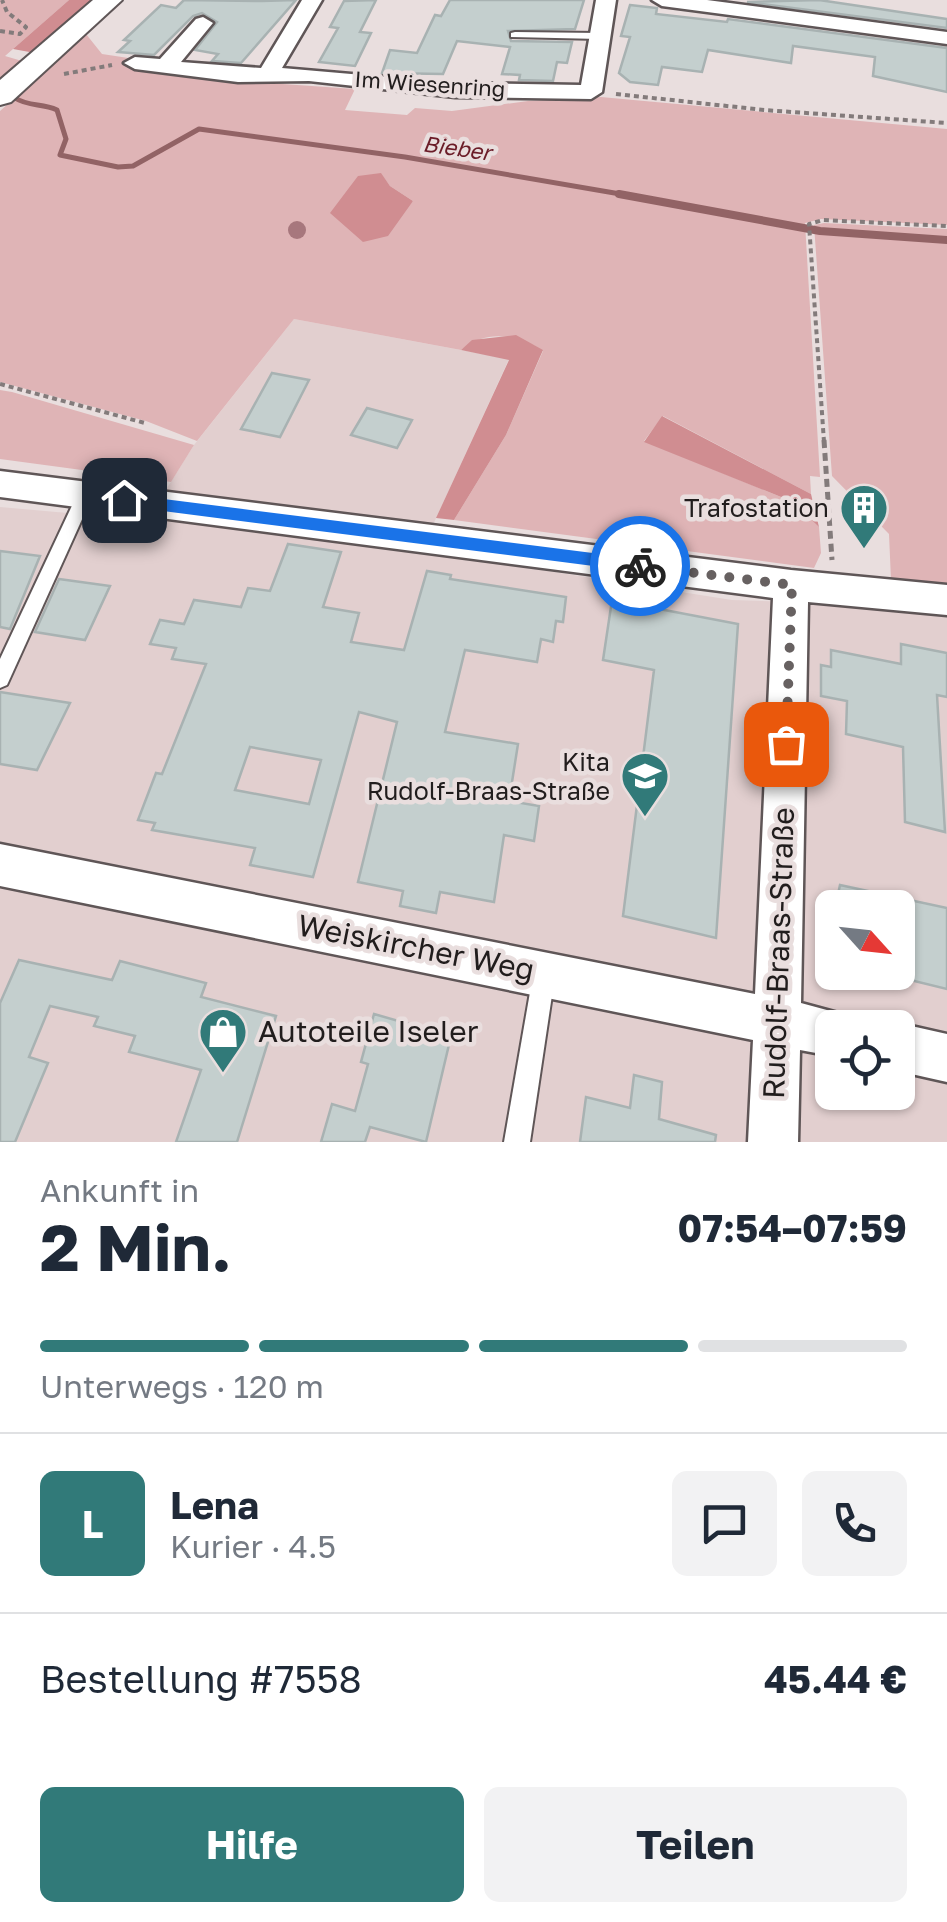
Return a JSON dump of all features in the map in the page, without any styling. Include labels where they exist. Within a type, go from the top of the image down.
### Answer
[{"type":"main road","points":[[0,96],[109,0]]},
{"type":"street","points":[[268,74],[312,0]]},
{"type":"street","points":[[591,92],[606,0]]},
{"type":"street","points":[[662,0],[947,38]]},
{"type":"street","points":[[166,66],[203,24]]},
{"type":"street","name":"Im Wiesenring","points":[[135,63],[238,76],[324,75],[455,90],[591,92]]},
{"type":"street","points":[[0,484],[792,585],[947,600]]},
{"type":"street","name":"Rudolf-Braas-Straße","points":[[773,1142],[792,585]]},
{"type":"street","name":"Weiskircher Weg","points":[[0,864],[815,1029]]},
{"type":"street","points":[[915,1051],[947,1058]]},
{"type":"lane","points":[[514,34],[600,36]]},
{"type":"lane","points":[[0,679],[85,495]]},
{"type":"lane","points":[[518,1142],[544,974]]},
{"type":"path","points":[[0,31],[20,34],[26,27],[7,12],[2,0]]},
{"type":"path","points":[[58,74],[135,63]]},
{"type":"path","points":[[591,92],[947,123]]},
{"type":"path","points":[[834,588],[809,224],[822,220],[947,226]]},
{"type":"path","points":[[0,384],[145,423]]},
{"type":"shaded area","points":[[0,0],[69,0],[5,56],[22,61],[0,79]]},
{"type":"shaded area","points":[[69,0],[97,0],[35,53],[13,49]]},
{"type":"shaded area","points":[[86,34],[102,54],[135,59],[129,67],[355,89],[345,110],[407,115],[415,108],[452,111],[601,97],[947,129],[947,225],[821,219],[805,223],[820,477],[810,476],[811,494],[663,416],[644,441],[791,501],[819,527],[821,553],[814,568],[454,520],[506,435],[543,351],[513,338],[481,339],[461,350],[294,319],[197,441],[146,421],[0,382],[0,111]],"holes":[[[381,174],[390,186],[413,201],[363,242]]]},
{"type":"shaded area","points":[[381,173],[390,186],[413,201],[388,236],[363,242],[330,213],[358,176]]},
{"type":"shaded area","points":[[814,225],[947,229],[947,586],[891,580],[889,534],[832,476]]},
{"type":"shaded area","points":[[294,319],[509,359],[421,551],[732,600],[898,605],[947,612],[947,1142],[0,1142],[0,507],[147,520],[194,445]]},
{"type":"shaded area","points":[[516,335],[543,350],[506,435],[454,520],[436,518],[509,360],[461,350],[472,340]]},
{"type":"shaded area","points":[[0,390],[194,445],[171,482],[0,459]]},
{"type":"shaded area","points":[[662,416],[811,494],[819,527],[791,501],[644,442]]},
{"type":"building","points":[[184,0],[296,0],[241,63],[212,61],[218,54],[195,50],[217,22],[202,13],[193,16],[154,55],[118,52],[130,41],[124,40],[161,5],[176,8]]},
{"type":"building","points":[[376,0],[360,32],[371,33],[355,66],[319,62],[338,28],[330,27],[344,1]]},
{"type":"building","points":[[450,0],[584,0],[575,29],[508,31],[511,41],[572,42],[567,63],[557,62],[553,81],[519,80],[520,75],[502,74],[510,47],[457,41],[443,74],[382,73],[390,50],[417,53],[435,15],[441,16]]},
{"type":"building","points":[[819,0],[947,19],[947,28],[747,2]]},
{"type":"building","points":[[630,5],[657,8],[656,14],[727,22],[728,19],[947,48],[947,92],[873,76],[875,57],[793,46],[791,63],[708,50],[702,72],[662,67],[658,85],[630,82],[619,73],[630,37],[621,36]]},
{"type":"building","points":[[272,373],[309,380],[280,437],[241,429]]},
{"type":"building","points":[[367,408],[412,420],[397,448],[351,435]]},
{"type":"building","points":[[288,544],[341,552],[323,607],[359,613],[351,642],[404,650],[427,571],[451,575],[450,579],[566,597],[563,622],[556,621],[553,642],[541,639],[537,662],[465,650],[445,732],[518,744],[509,801],[539,806],[534,841],[504,835],[494,902],[440,892],[436,913],[400,906],[403,891],[358,882],[397,722],[359,712],[313,877],[250,865],[255,848],[152,830],[155,823],[138,820],[156,773],[162,774],[206,664],[172,659],[176,648],[150,644],[160,620],[184,624],[194,600],[241,607],[248,588],[270,591]],"holes":[[[250,747],[321,760],[309,804],[235,790]]]},
{"type":"building","points":[[0,551],[40,556],[10,629],[0,627]]},
{"type":"building","points":[[59,579],[110,586],[85,640],[35,632]]},
{"type":"building","points":[[612,600],[738,624],[716,938],[623,916],[654,670],[603,660]]},
{"type":"building","points":[[901,644],[947,653],[947,697],[937,695],[945,832],[905,822],[903,747],[846,734],[847,701],[821,696],[821,665],[831,667],[831,650],[901,664]]},
{"type":"building","points":[[0,692],[70,703],[37,770],[0,764]]},
{"type":"building","points":[[915,901],[947,908],[947,989],[915,981]]},
{"type":"building","points":[[19,960],[112,980],[120,961],[206,983],[201,997],[276,1016],[237,1142],[176,1142],[201,1070],[129,1052],[135,1036],[94,1026],[98,1017],[50,1006],[29,1057],[48,1063],[15,1142],[0,1142],[0,1003]]},
{"type":"building","points":[[374,1014],[451,1036],[426,1142],[370,1127],[365,1142],[321,1142],[332,1104],[355,1111],[368,1064],[361,1062]]},
{"type":"building","points":[[634,1075],[662,1082],[659,1119],[716,1135],[715,1142],[580,1142],[586,1097],[630,1108]]},
{"type":"waterway","name":"Bieber","points":[[15,98],[57,110],[66,139],[60,155],[118,167],[133,166],[199,129],[405,157],[632,196]]},
{"type":"waterway","name":"Bieber","points":[[619,194],[820,231],[947,240]]},
{"type":"way so far","points":[[640,566],[792,585],[786,744]]},
{"type":"place","name":"Trafostation","points":[[864,550]]},
{"type":"place","name":"Kita Rudolf-Braas-Straße","points":[[645,818]]},
{"type":"place","name":"Autoteile Iseler","points":[[223,1074]]},
{"type":"route","points":[[124,500],[640,566]]}]
